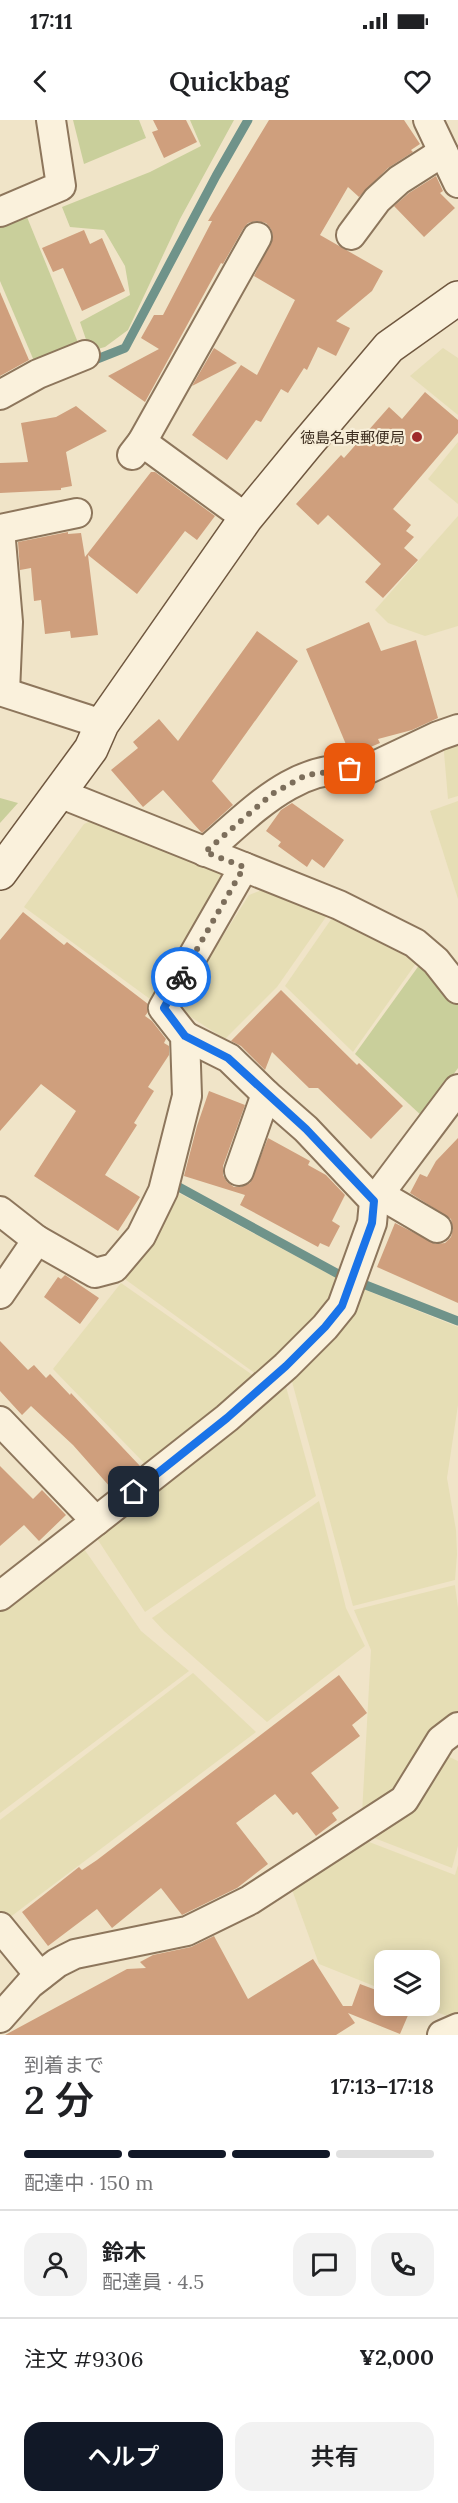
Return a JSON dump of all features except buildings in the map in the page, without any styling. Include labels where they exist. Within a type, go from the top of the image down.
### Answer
[{"type":"street","points":[[0,212],[61,186],[51,120]]},
{"type":"street","points":[[428,120],[458,183]]},
{"type":"street","points":[[351,235],[377,200],[399,180],[443,152]]},
{"type":"street","points":[[246,518],[137,449],[257,237]]},
{"type":"street","points":[[0,873],[91,749],[102,724],[246,518],[389,347],[458,298]]},
{"type":"street","points":[[0,395],[38,374],[86,354]]},
{"type":"street","points":[[77,513],[0,529],[8,622],[2,692],[102,724]]},
{"type":"street","points":[[205,852],[272,794],[306,775],[350,769],[364,771],[458,729]]},
{"type":"street","points":[[59,793],[339,905],[415,943],[436,961],[458,989]]},
{"type":"street","points":[[244,867],[164,1008],[185,1036],[228,1058],[377,1197],[437,1228]]},
{"type":"street","points":[[0,1211],[37,1240],[95,1273],[114,1268],[141,1236],[163,1191],[187,1096],[185,1036]]},
{"type":"street","points":[[0,1596],[227,1418],[286,1366],[325,1327],[342,1306],[372,1223],[377,1197],[458,1089]]},
{"type":"street","points":[[239,1171],[266,1094]]},
{"type":"street","points":[[0,1294],[37,1240]]},
{"type":"street","points":[[5,1436],[96,1521]]},
{"type":"street","points":[[0,2018],[40,1976],[57,1963],[75,1954],[187,1931],[250,1900],[404,1800],[441,1740],[458,1727]]},
{"type":"street","points":[[0,1927],[40,1976]]},
{"type":"street","points":[[442,2035],[458,2028]]},
{"type":"shaded area","points":[[443,348],[458,358],[458,415],[410,376]]},
{"type":"shaded area","points":[[458,442],[458,504],[428,479]]},
{"type":"shaded area","points":[[458,516],[458,626],[425,636],[388,623],[375,610]]},
{"type":"shaded area","points":[[458,736],[458,796],[448,799],[443,741]]},
{"type":"shaded area","points":[[458,801],[458,899],[430,811]]},
{"type":"shaded area","points":[[93,820],[222,868],[224,881],[150,999],[24,907],[84,824]]},
{"type":"shaded area","points":[[270,887],[328,914],[277,987],[225,1039],[186,1014],[181,1002],[249,895]]},
{"type":"shaded area","points":[[332,918],[401,950],[417,962],[353,1052],[285,986]]},
{"type":"shaded area","points":[[175,1191],[340,1280],[330,1302],[256,1374],[122,1277]]},
{"type":"shaded area","points":[[121,1283],[254,1376],[147,1466],[53,1369]]},
{"type":"shaded area","points":[[363,1289],[458,1327],[458,1405],[447,1478],[456,1530],[457,1554],[455,1580],[353,1606],[291,1378]]},
{"type":"shaded area","points":[[285,1383],[316,1496],[145,1612],[96,1537]]},
{"type":"shaded area","points":[[319,1501],[346,1608],[365,1646],[267,1722],[152,1618]]},
{"type":"shaded area","points":[[82,1546],[141,1631],[189,1671],[0,1813],[0,1608]]},
{"type":"shaded area","points":[[455,1585],[458,1608],[458,1712],[430,1733],[396,1792],[362,1814],[371,1650],[354,1610]]},
{"type":"shaded area","points":[[193,1673],[256,1732],[5,1921],[0,1918],[0,1820]]},
{"type":"shaded area","points":[[445,1755],[458,1761],[458,1846],[452,1868],[369,1836]]},
{"type":"shaded area","points":[[364,1840],[455,1875],[458,1865],[458,2012],[447,2016],[440,2013],[440,1950],[374,1950],[374,1986],[319,1964],[291,1887]]},
{"type":"green space","points":[[73,120],[139,120],[146,138],[84,164]]},
{"type":"green space","points":[[190,120],[234,120],[180,219],[128,330],[105,347],[90,351],[80,322],[130,295],[125,266],[104,230],[70,227],[62,207],[150,172],[201,146]]},
{"type":"green space","points":[[27,217],[81,350],[37,368],[0,281],[0,226]]},
{"type":"green space","points":[[0,798],[18,803],[0,823]]},
{"type":"green space","points":[[420,964],[458,1004],[458,1068],[423,1117],[355,1054]]},
{"type":"waterway","points":[[87,363],[125,348],[248,120]]},
{"type":"waterway","points":[[177,1186],[340,1275],[458,1321]]},
{"type":"way so far","points":[[181,977],[244,867],[205,852],[272,794],[306,775],[350,769]]},
{"type":"place","name":"徳島名東郵便局","points":[[417,437]]},
{"type":"route","points":[[134,1492],[227,1418],[286,1366],[325,1327],[342,1306],[372,1223],[374,1201],[306,1129],[228,1058],[185,1036],[164,1008],[181,977]]}]
